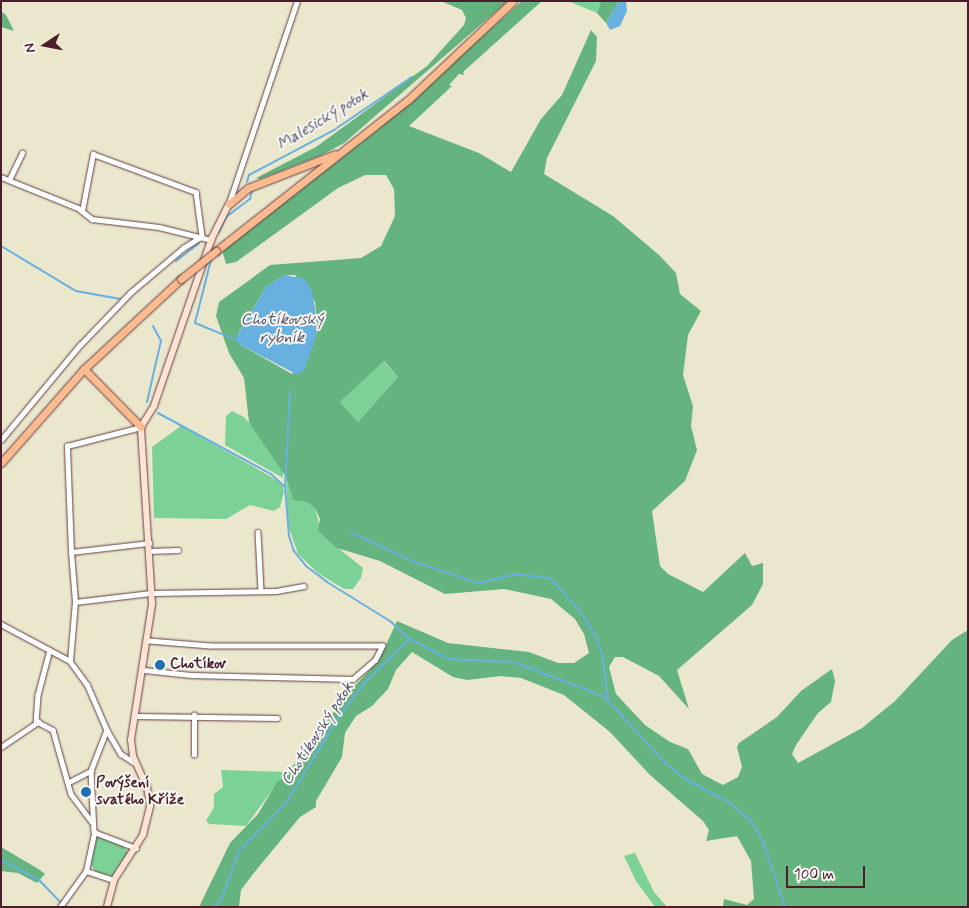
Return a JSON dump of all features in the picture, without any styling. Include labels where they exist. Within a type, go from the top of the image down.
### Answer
[{"type":"main road","points":[[1,463],[84,369],[181,279],[353,144],[437,74],[513,1]]},
{"type":"main road","points":[[229,204],[248,188],[314,164],[353,144]]},
{"type":"main road","points":[[84,369],[141,427]]},
{"type":"street","points":[[107,907],[114,880],[136,848],[150,806],[147,788],[135,763],[131,740],[149,641],[152,593],[141,427],[154,406],[211,240],[229,204],[297,1]]},
{"type":"street","points":[[9,180],[22,153]]},
{"type":"street","points":[[82,211],[93,154],[196,192],[202,236]]},
{"type":"street","points":[[1,177],[82,211],[92,218],[202,236],[211,240]]},
{"type":"street","points":[[1,440],[74,352],[130,293],[183,248],[202,236]]},
{"type":"street","points":[[70,661],[75,602],[67,446],[141,427]]},
{"type":"street","points":[[258,532],[261,591]]},
{"type":"street","points":[[71,552],[149,543]]},
{"type":"street","points":[[149,551],[178,550]]},
{"type":"street","points":[[75,602],[152,593],[261,591],[304,586]]},
{"type":"street","points":[[1,624],[70,661],[96,700],[108,730],[121,754],[135,763]]},
{"type":"street","points":[[144,670],[191,676],[353,679],[375,660],[382,646],[203,646],[149,641]]},
{"type":"street","points":[[38,722],[38,695],[50,650]]},
{"type":"street","points":[[135,716],[194,715],[277,718]]},
{"type":"street","points":[[194,715],[194,755]]},
{"type":"street","points":[[1,747],[38,722]]},
{"type":"street","points":[[38,722],[54,730],[76,802],[91,821]]},
{"type":"street","points":[[62,905],[86,871],[94,832],[91,821],[93,781],[91,771],[108,730]]},
{"type":"street","points":[[69,782],[91,771]]},
{"type":"street","points":[[94,832],[136,848]]},
{"type":"street","points":[[86,871],[114,880]]},
{"type":"green space","points":[[441,1],[508,1],[344,143],[322,155],[260,179],[256,178],[316,147],[427,66],[464,25],[466,18],[462,10]]},
{"type":"green space","points":[[522,1],[542,1],[463,72],[464,75],[459,74],[449,85],[452,86],[409,126],[479,153],[511,172],[541,119],[562,95],[591,30],[597,37],[596,61],[547,158],[544,174],[613,216],[659,255],[676,273],[680,294],[701,311],[688,335],[683,375],[693,406],[691,426],[697,450],[685,481],[652,511],[660,566],[668,574],[703,592],[745,553],[752,566],[763,563],[763,584],[752,605],[677,670],[689,709],[659,676],[623,657],[615,657],[609,667],[616,694],[645,725],[670,742],[688,749],[702,774],[723,785],[738,777],[742,767],[737,747],[739,743],[777,717],[801,691],[832,669],[835,681],[831,702],[818,713],[796,745],[792,754],[798,763],[862,728],[895,701],[952,640],[968,630],[968,907],[723,907],[724,899],[747,905],[754,899],[751,861],[737,836],[706,841],[709,830],[703,821],[650,775],[610,732],[564,695],[521,678],[501,676],[467,680],[453,677],[412,652],[396,670],[388,689],[372,706],[356,716],[345,733],[342,757],[316,801],[316,807],[300,817],[253,874],[241,890],[239,907],[199,907],[230,843],[258,814],[277,782],[289,775],[288,772],[350,691],[379,660],[397,621],[448,643],[529,652],[558,663],[574,663],[589,653],[584,634],[575,619],[551,599],[504,589],[445,594],[380,561],[337,548],[318,530],[320,519],[315,508],[306,502],[293,500],[286,477],[249,422],[244,378],[229,353],[216,316],[219,302],[270,265],[361,258],[381,246],[395,216],[394,189],[386,175],[365,175],[338,188],[236,262],[226,264],[222,250],[375,132]],"holes":[[[285,275],[295,275],[315,302],[317,320],[316,337],[292,374],[239,344],[238,334],[266,287]],[[384,361],[398,377],[358,422],[340,402]]]},
{"type":"green space","points":[[568,1],[601,1],[597,13]]},
{"type":"green space","points":[[601,1],[619,1],[606,23],[597,13]]},
{"type":"green space","points":[[1,11],[6,15],[14,31],[1,27]]},
{"type":"green space","points":[[383,361],[398,377],[358,422],[340,402]]},
{"type":"green space","points":[[232,411],[244,417],[259,434],[283,471],[283,478],[225,445],[226,416]]},
{"type":"green space","points":[[181,426],[282,483],[284,492],[280,507],[274,511],[250,505],[226,519],[154,518],[152,447]]},
{"type":"green space","points":[[286,477],[293,500],[306,502],[315,508],[322,535],[363,568],[361,578],[353,589],[344,589],[318,573],[298,554],[288,525]]},
{"type":"green space","points":[[221,770],[289,772],[289,775],[273,789],[246,826],[209,824],[206,821],[214,807],[214,794],[223,787]]},
{"type":"green space","points":[[98,836],[123,846],[128,852],[112,876],[96,872],[90,864],[94,839]]},
{"type":"green space","points":[[1,847],[45,874],[37,883],[18,873],[1,871]]},
{"type":"green space","points":[[635,853],[654,892],[667,907],[655,907],[636,881],[624,856]]},
{"type":"water","points":[[619,1],[626,2],[627,11],[620,26],[610,30],[606,23]]},
{"type":"water","name":"Chotíkovský rybník","points":[[285,275],[305,279],[312,291],[317,320],[316,337],[304,370],[298,375],[239,344],[236,338],[266,287]]},
{"type":"waterway","name":"Malesický potok","points":[[247,182],[249,175],[334,130],[412,77]]},
{"type":"waterway","name":"Malesický potok","points":[[219,232],[226,217],[250,199],[252,190]]},
{"type":"waterway","points":[[176,261],[199,243]]},
{"type":"waterway","points":[[1,246],[76,291],[120,299]]},
{"type":"waterway","name":"Malesický potok","points":[[211,260],[195,323],[239,341]]},
{"type":"waterway","points":[[147,402],[161,341],[153,326]]},
{"type":"waterway","name":"Chotíkovský potok","points":[[290,392],[285,487],[289,536],[294,551],[306,566],[327,582],[390,621],[408,638],[448,659],[514,662],[605,697],[664,762],[687,780],[729,802],[750,820],[762,839],[785,907]]},
{"type":"waterway","points":[[158,413],[271,474],[285,487]]},
{"type":"waterway","points":[[350,532],[410,560],[478,583],[516,574],[550,578],[579,610],[595,635],[602,653],[608,699]]},
{"type":"waterway","name":"Chotíkovský potok","points":[[215,907],[222,897],[239,851],[286,803],[338,718],[366,681],[410,639]]},
{"type":"waterway","name":"Chotíkovský potok","points":[[1,860],[39,880],[65,907]]},
{"type":"place","name":"Chotíkov","points":[[160,665]]},
{"type":"place","name":"Povýšení svatého Kříže","points":[[86,792]]}]
